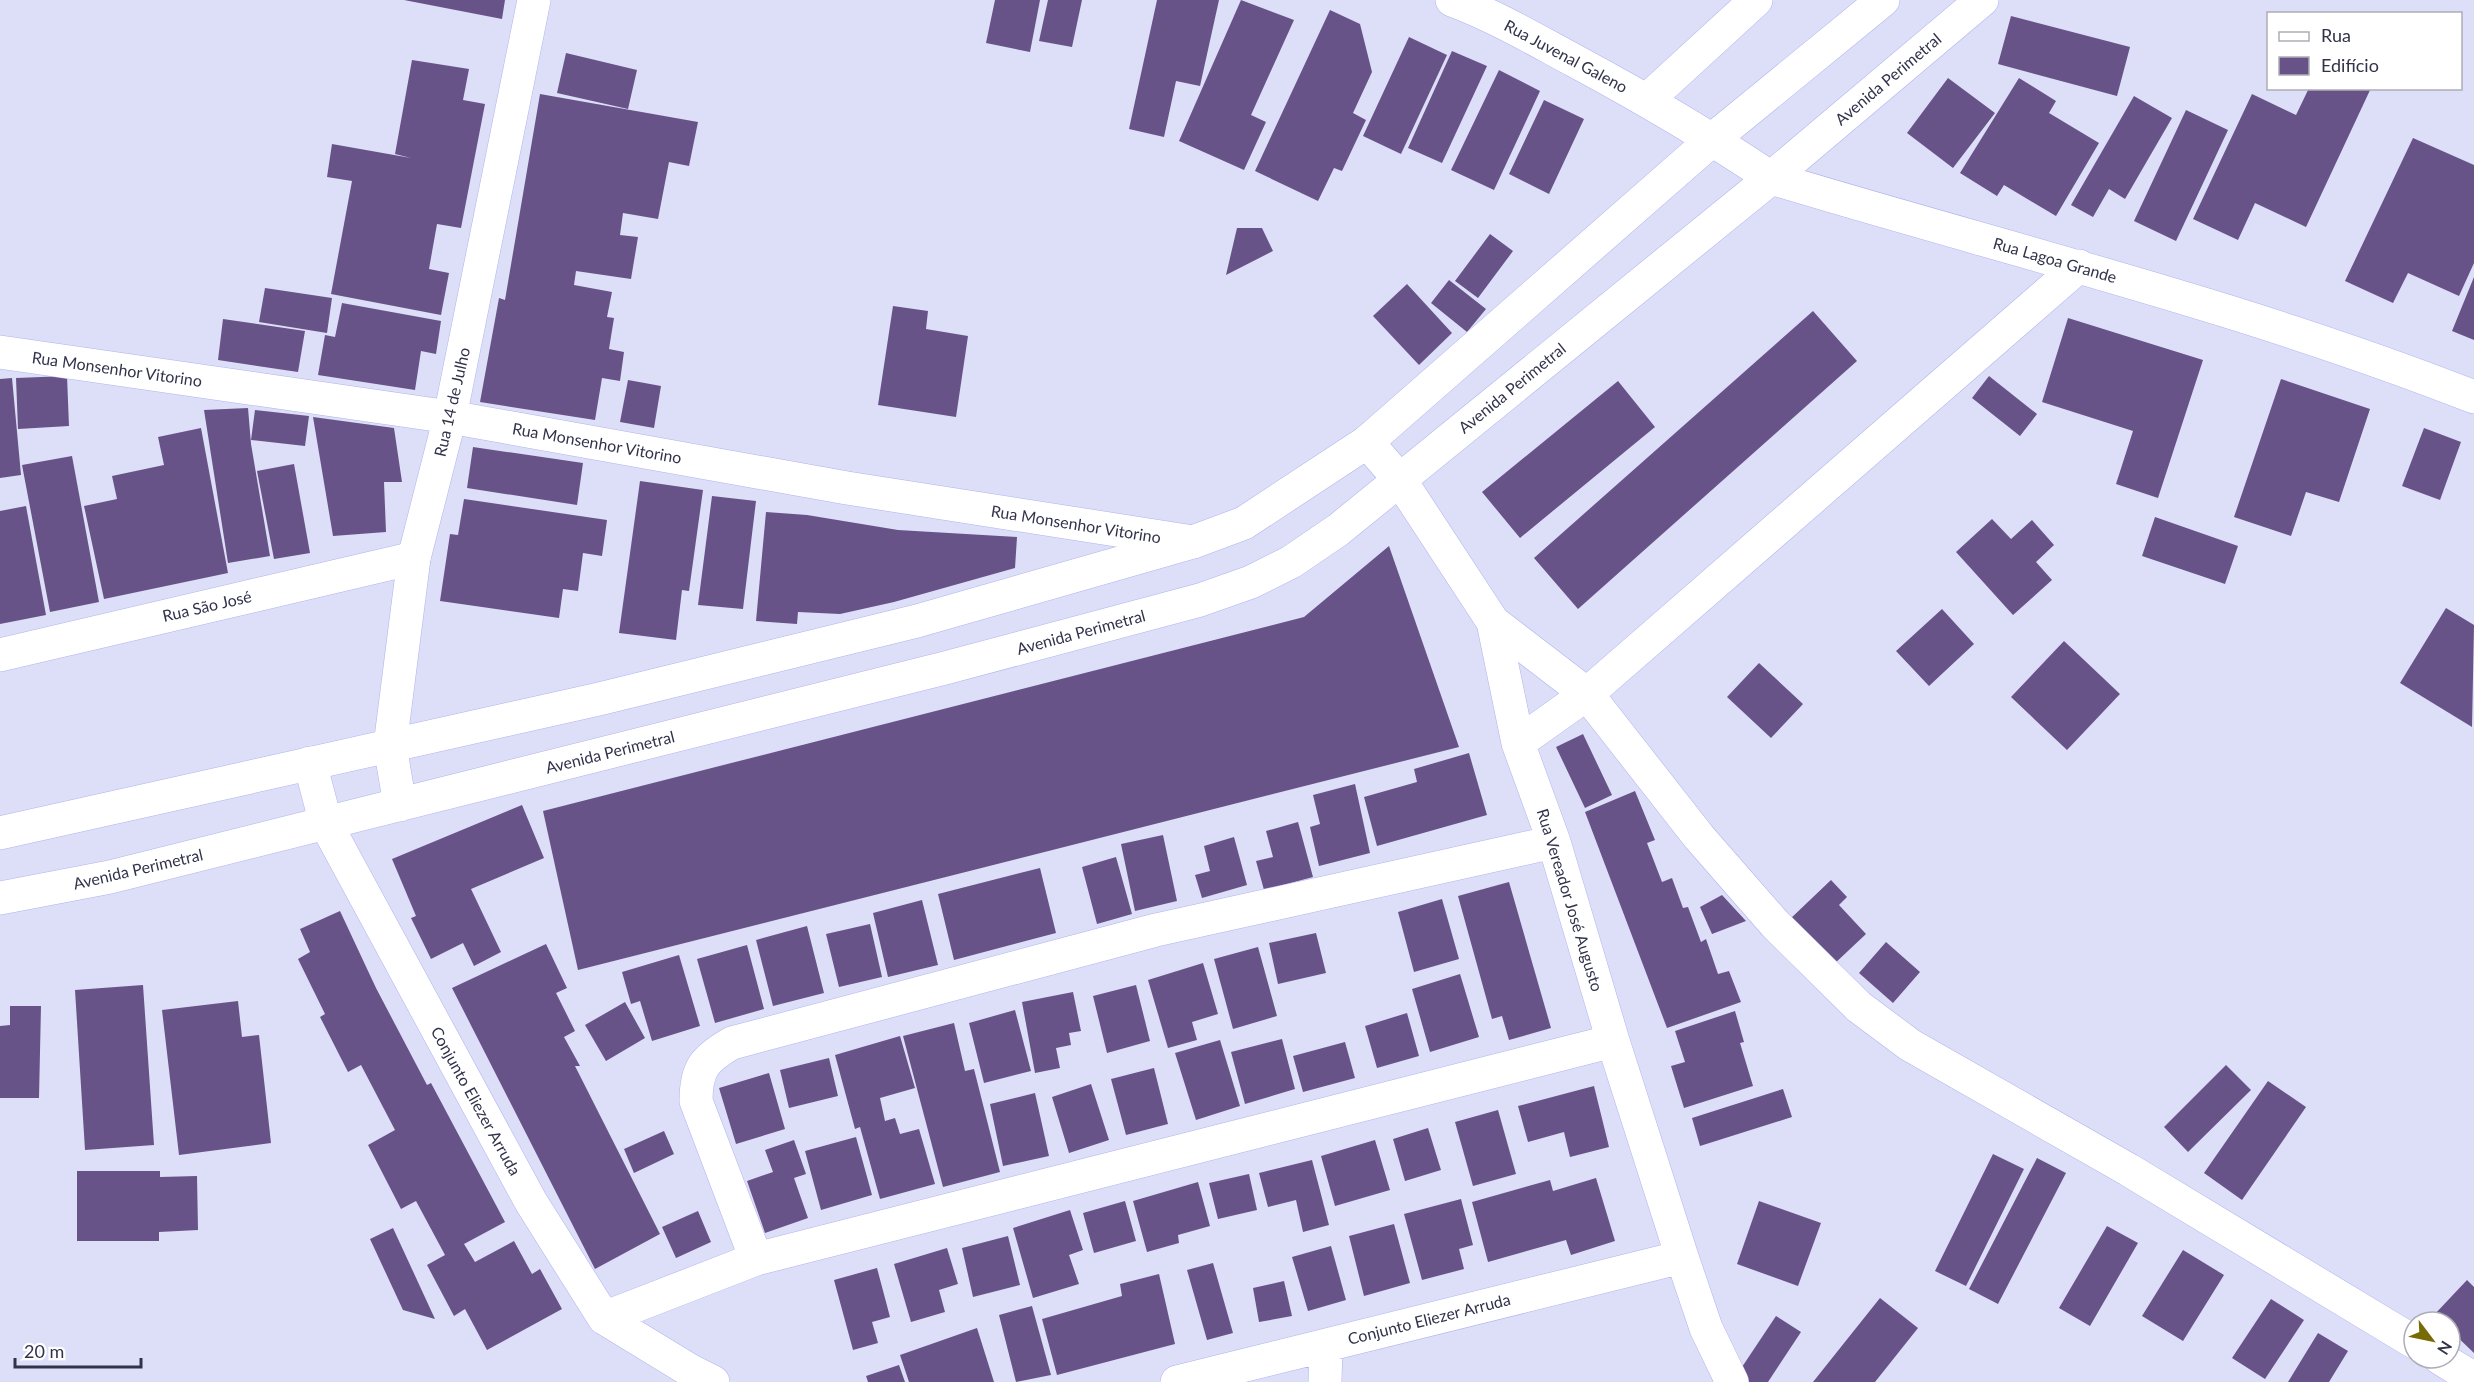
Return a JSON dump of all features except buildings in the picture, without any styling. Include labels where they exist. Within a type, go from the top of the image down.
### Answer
[{"type":"street","name":"Rua 14 de Julho","points":[[400,805],[390,746],[414,558],[450,417],[534,0]]},
{"type":"street","name":"Rua Juvenal Galeno","points":[[1452,0],[1495,7],[1647,100]]},
{"type":"street","points":[[1647,100],[1756,0]]},
{"type":"street","points":[[0,834],[390,746],[917,621],[1193,542],[1244,523],[1367,442],[1713,139],[1883,0]]},
{"type":"street","name":"Avenida Perimetral","points":[[0,898],[110,877],[933,671],[1200,600],[1251,582],[1291,562],[1338,531],[1771,178],[1982,0]]},
{"type":"street","name":"Rua Lagoa Grande","points":[[1647,100],[1713,139],[1771,178],[1923,224],[2079,266],[2371,357],[2474,397]]},
{"type":"street","points":[[1518,743],[1587,694],[2079,266]]},
{"type":"street","name":"Rua Monsenhor Vitorino","points":[[0,352],[450,417],[847,488],[1193,542]]},
{"type":"street","name":"Rua Vereador José Augusto","points":[[1367,442],[1400,480],[1493,622],[1518,743],[1554,842],[1613,1041],[1682,1257],[1706,1328],[1732,1382]]},
{"type":"street","name":"Rua São José","points":[[0,655],[414,558]]},
{"type":"street","points":[[1493,622],[1587,694],[1700,837],[1768,915],[1859,1007],[1910,1045],[2129,1170],[2402,1335]]},
{"type":"street","name":"Conjunto Eliezer Arruda","points":[[310,763],[326,824],[526,1191],[604,1318],[713,1382]]},
{"type":"street","points":[[756,1259],[696,1101],[696,1081],[703,1065],[715,1053],[732,1044],[1156,930],[1554,842]]},
{"type":"street","points":[[604,1318],[756,1259],[1169,1152],[1613,1041]]},
{"type":"street","name":"Conjunto Eliezer Arruda","points":[[1176,1382],[1682,1257]]},
{"type":"street","points":[[1324,1382],[1326,1346]]},
{"type":"street","points":[[2459,1370],[2474,1379]]}]
